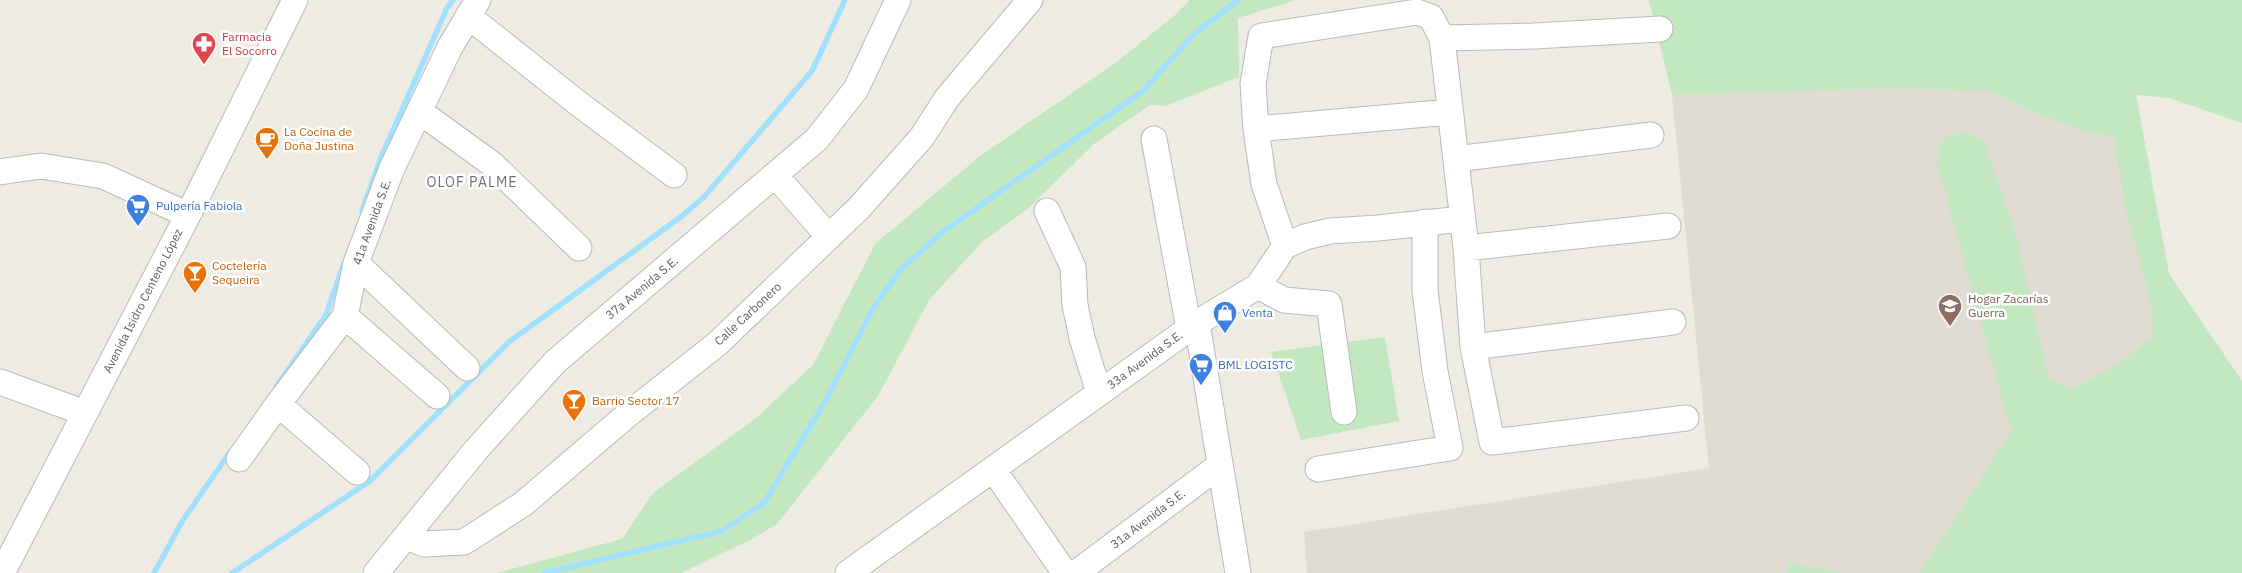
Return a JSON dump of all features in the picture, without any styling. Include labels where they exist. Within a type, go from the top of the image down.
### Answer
[{"type":"street","name":"Avenida Isidro Centeno López","points":[[2,573],[188,215],[295,0]]},
{"type":"street","name":"37a Avenida S.E.","points":[[376,573],[476,450],[555,362],[817,139],[856,89],[898,0]]},
{"type":"street","name":"Calle Carbonero","points":[[406,536],[424,544],[464,542],[523,504],[626,416],[717,344],[859,208],[922,137],[947,98],[1030,0]]},
{"type":"street","points":[[473,8],[579,104],[674,175]]},
{"type":"street","name":"41a Avenida S.E.","points":[[239,460],[278,404],[345,316],[356,263],[392,168],[450,47],[473,8]]},
{"type":"street","points":[[1462,219],[1330,231],[1305,237],[1285,246],[1264,184],[1256,129],[1253,84],[1261,36],[1418,12],[1431,17],[1442,38],[1466,248],[1473,347],[1492,442],[1686,418]]},
{"type":"street","points":[[1442,38],[1534,36],[1660,29]]},
{"type":"street","points":[[419,111],[492,164],[579,248]]},
{"type":"street","points":[[1256,129],[1450,112]]},
{"type":"street","points":[[1456,159],[1651,135]]},
{"type":"street","points":[[1154,139],[1220,465],[1238,573]]},
{"type":"street","points":[[0,172],[41,166],[103,176],[188,215]]},
{"type":"street","points":[[775,175],[829,237]]},
{"type":"street","points":[[1047,211],[1073,267],[1075,305],[1082,338],[1099,393]]},
{"type":"street","points":[[1318,469],[1450,448],[1435,371],[1425,290],[1425,222]]},
{"type":"street","points":[[1466,248],[1668,226]]},
{"type":"street","name":"33a Avenida S.E.","points":[[848,573],[1193,326],[1258,286],[1285,246]]},
{"type":"street","points":[[356,263],[467,368]]},
{"type":"street","points":[[1258,286],[1284,300],[1330,304],[1344,412]]},
{"type":"street","points":[[345,316],[437,396]]},
{"type":"street","points":[[1473,347],[1673,322]]},
{"type":"street","points":[[0,382],[84,413]]},
{"type":"street","points":[[278,404],[357,472]]},
{"type":"street","name":"31a Avenida S.E.","points":[[1076,573],[1220,465]]},
{"type":"street","points":[[994,469],[1066,573]]},
{"type":"shaded area","name":"Hogar Zacarías Guerra","points":[[1896,88],[2136,95],[2169,274],[2242,381],[2242,573],[1307,573],[1304,532],[1709,468],[1672,95]]},
{"type":"green space","points":[[1190,0],[1296,0],[1238,18],[1239,77],[1166,106],[1150,105],[1095,143],[1030,207],[982,242],[929,300],[878,396],[777,524],[752,539],[681,573],[497,573],[622,539],[653,493],[756,418],[813,365],[875,244],[980,156],[1114,64],[1174,16]]},
{"type":"green space","points":[[1649,0],[2242,0],[2242,123],[2169,98],[2136,95],[2169,274],[2242,381],[2242,573],[1920,573],[2011,432],[1936,160],[1944,138],[1967,132],[1984,142],[2017,239],[2048,377],[2071,390],[2118,364],[2153,337],[2151,303],[2127,215],[2113,137],[2082,130],[2031,111],[1991,91],[1896,88],[1672,95]]},
{"type":"green space","points":[[1385,337],[1399,421],[1301,440],[1271,352]]},
{"type":"green space","points":[[1790,564],[1843,573],[1787,573]]},
{"type":"waterway","points":[[362,211],[382,155],[447,8],[453,0]]},
{"type":"waterway","points":[[232,573],[370,481],[509,342],[682,216],[704,197],[812,71],[845,0]]},
{"type":"waterway","points":[[544,573],[722,531],[764,503],[825,402],[874,307],[902,268],[944,231],[1143,91],[1193,35],[1238,0]]},
{"type":"waterway","points":[[276,387],[326,315],[344,263]]},
{"type":"waterway","points":[[154,573],[183,520],[230,452]]},
{"type":"place","name":"Farmacia El Socorro","points":[[204,65]]},
{"type":"place","name":"La Cocina de Doña Justina","points":[[267,160]]},
{"type":"place","name":"Pulpería Fabiola","points":[[138,227]]},
{"type":"place","name":"Coctelería Sequeira","points":[[195,294]]},
{"type":"place","name":"Hogar Zacarías Guerra","points":[[1950,327]]},
{"type":"place","name":"Venta","points":[[1225,334]]},
{"type":"place","name":"BML LOGISTC","points":[[1201,386]]},
{"type":"place","name":"Barrio Sector 17","points":[[574,422]]},
{"type":"district","name":"OLOF PALME","points":[[472,182]]}]
